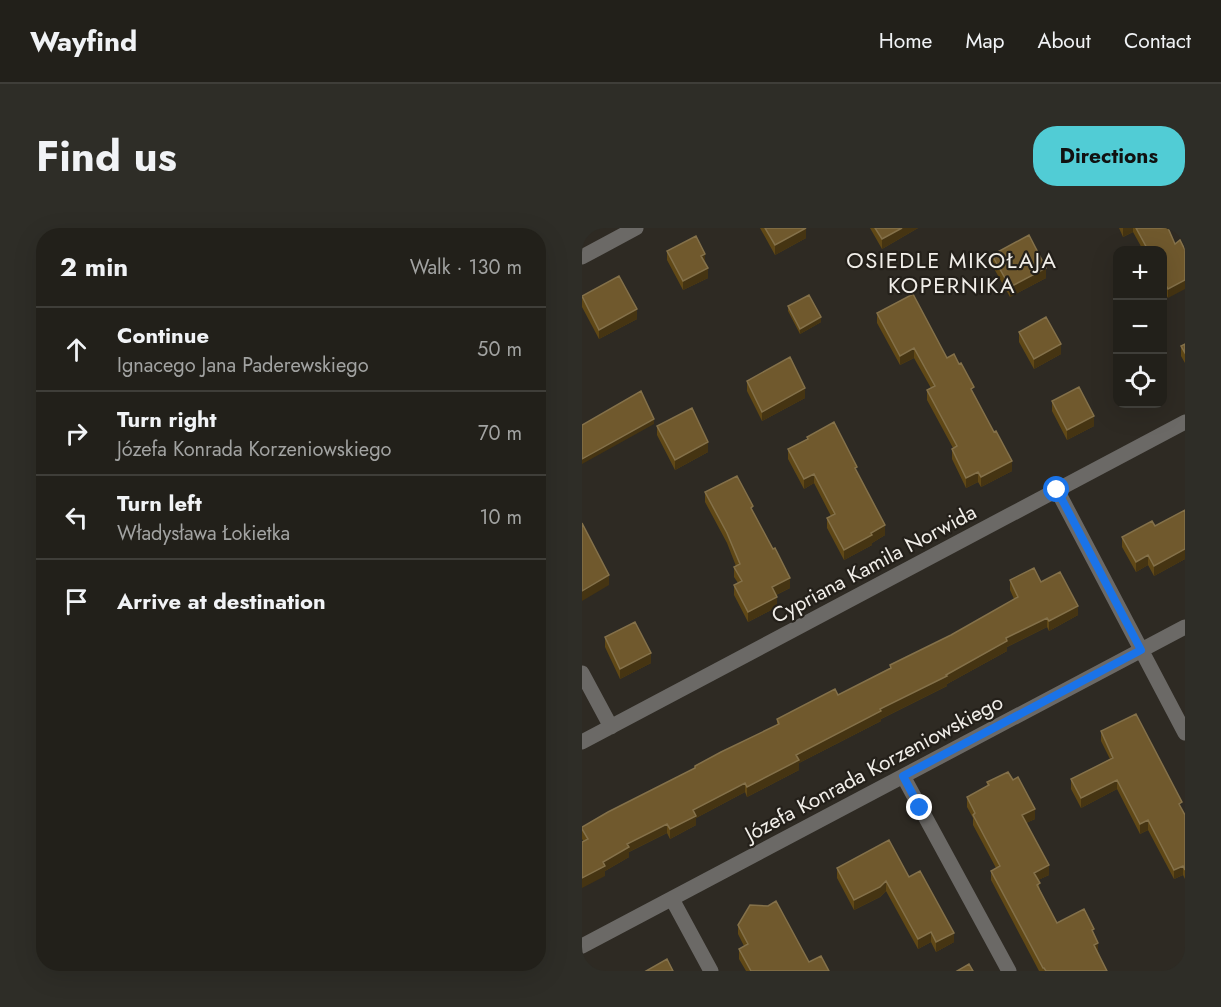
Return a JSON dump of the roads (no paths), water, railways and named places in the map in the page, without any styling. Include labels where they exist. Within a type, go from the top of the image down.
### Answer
[{"type":"street","points":[[582,257],[636,228]]},
{"type":"street","name":"Cypriana Kamila Norwida","points":[[582,742],[1185,422]]},
{"type":"street","points":[[1057,490],[1185,733]]},
{"type":"street","name":"Józefa Konrada Korzeniowskiego","points":[[582,946],[1185,627]]},
{"type":"street","points":[[582,673],[611,727]]},
{"type":"street","points":[[903,776],[1010,971]]},
{"type":"street","points":[[672,899],[711,971]]},
{"type":"district","name":"OSIEDLE MIKOŁAJA KOPERNIKA","points":[[952,272]]}]
